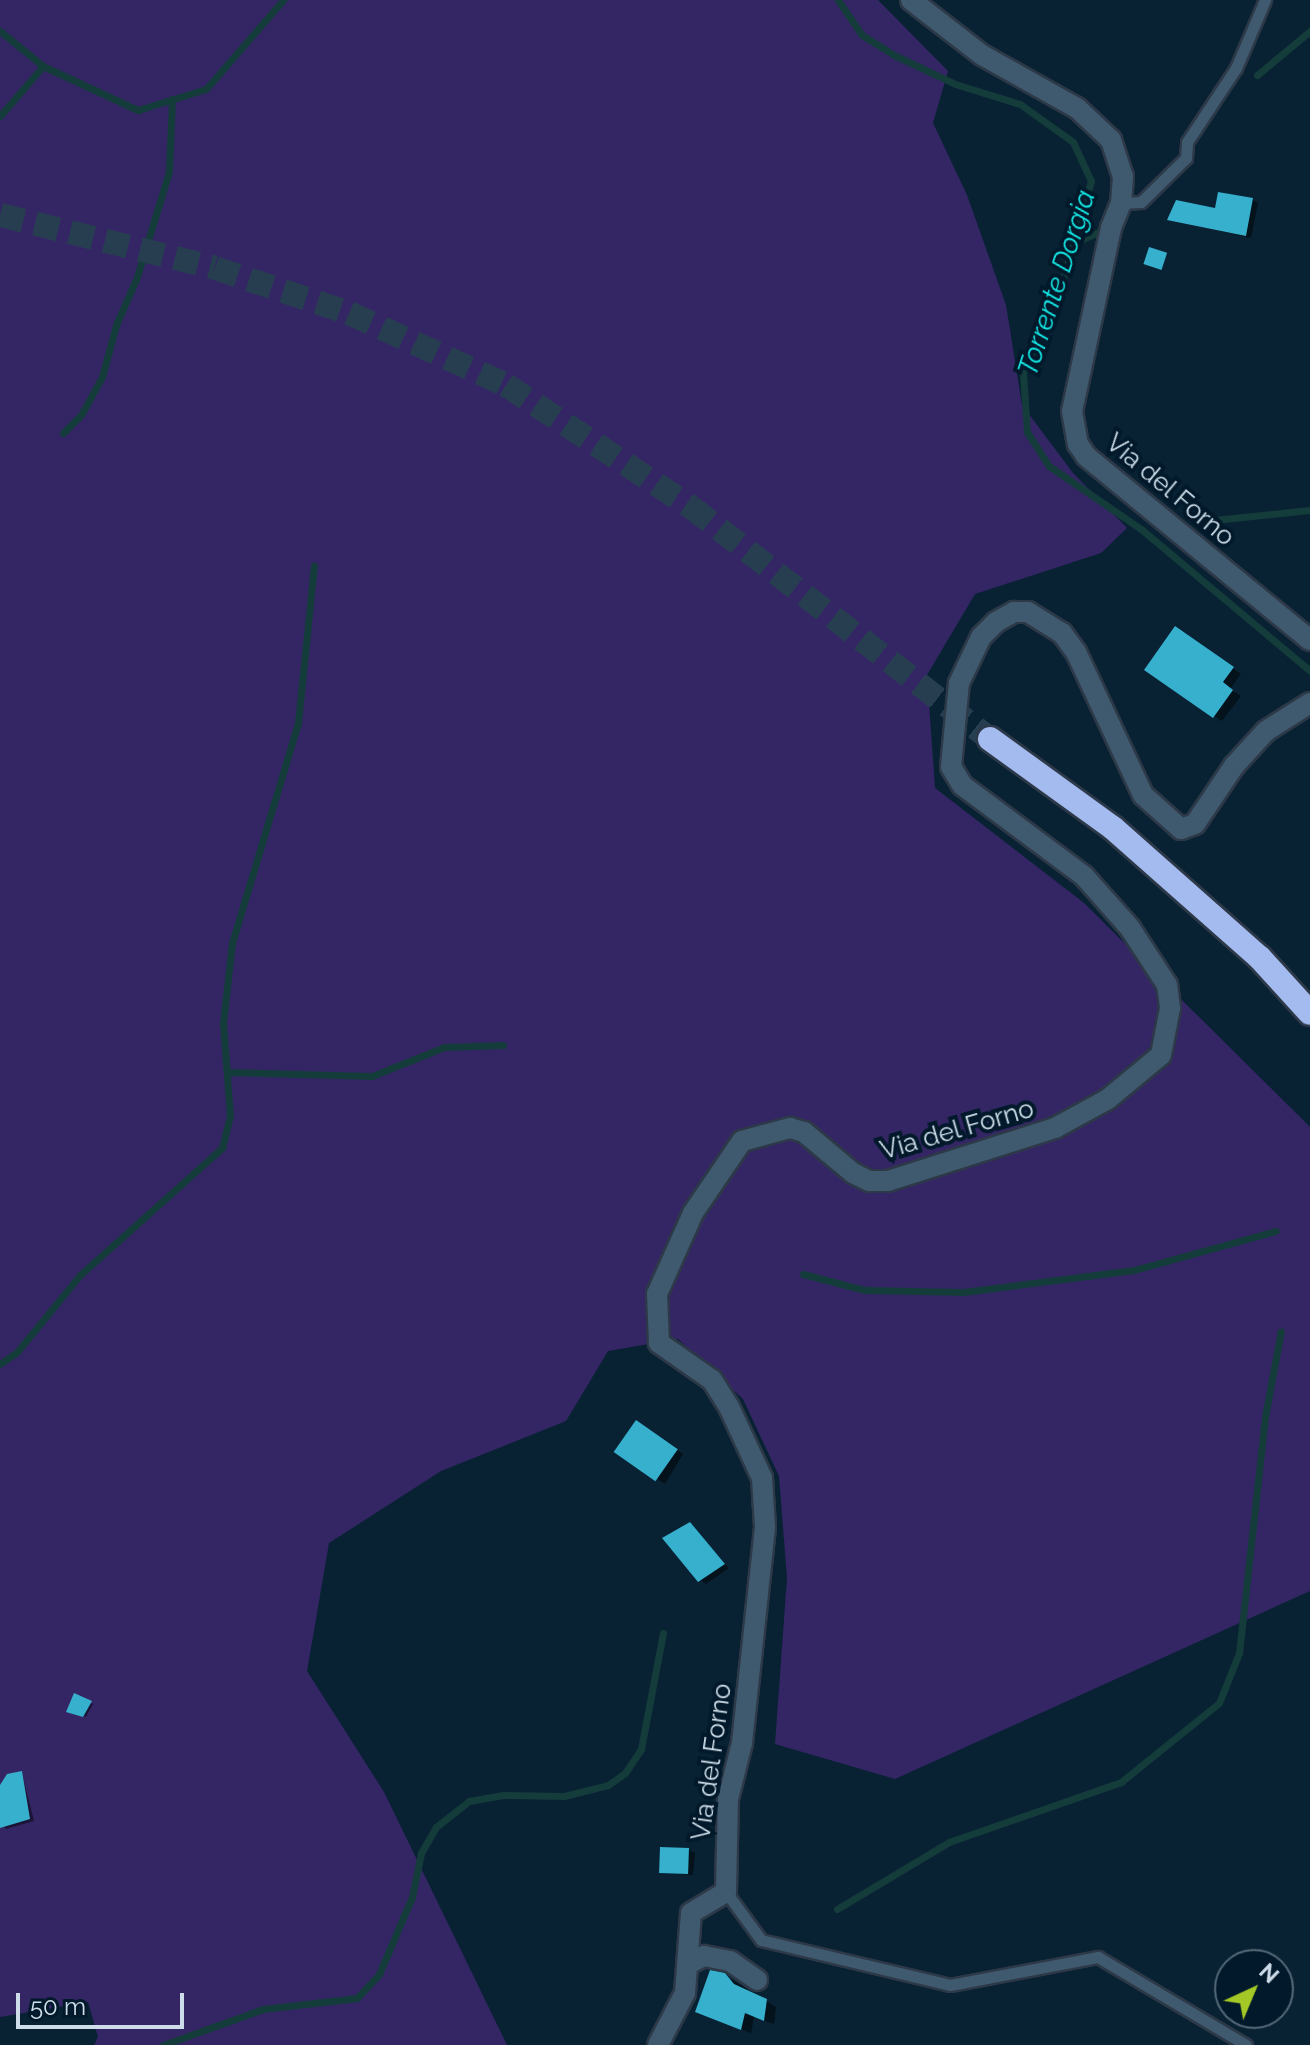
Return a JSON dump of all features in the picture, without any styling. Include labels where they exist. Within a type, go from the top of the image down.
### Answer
[{"type":"highway","points":[[990,739],[1113,828],[1260,958],[1310,1013]]},
{"type":"street","name":"Via del Forno","points":[[911,0],[982,55],[1077,108],[1099,127],[1120,158],[1121,203],[1111,228],[1072,411],[1078,444],[1086,456],[1310,640]]},
{"type":"street","name":"Via del Forno","points":[[726,1892],[728,1799],[742,1743],[765,1527],[762,1478],[729,1407],[712,1380],[659,1343],[657,1294],[693,1213],[742,1141],[790,1128],[804,1132],[853,1173],[869,1181],[888,1181],[1055,1128],[1108,1099],[1161,1055],[1170,1008],[1167,985],[1130,928],[1084,876],[962,785],[951,767],[959,683],[981,637],[996,622],[1028,612],[1062,633],[1076,652],[1143,795],[1181,829],[1195,824],[1234,766],[1266,731],[1310,703]]},
{"type":"street","points":[[658,2045],[685,1993],[690,1963],[691,1913],[726,1892]]},
{"type":"street","points":[[690,1963],[704,1956],[730,1961],[757,1980]]},
{"type":"lane","points":[[1121,203],[1133,207],[1141,202],[1186,158],[1187,142],[1236,68],[1265,0]]},
{"type":"lane","points":[[726,1892],[761,1940],[950,1985],[1098,1957],[1246,2045]]},
{"type":"shaded area","points":[[0,0],[878,0],[948,71],[933,123],[967,195],[1006,305],[1022,405],[1073,473],[1127,528],[1101,553],[975,594],[927,675],[935,788],[1084,903],[1310,1127],[1310,1591],[895,1779],[775,1744],[787,1578],[779,1476],[743,1399],[678,1339],[608,1351],[566,1421],[441,1471],[329,1543],[307,1671],[384,1792],[507,2045],[94,2045],[98,2037],[88,2002],[0,2017]]},
{"type":"building","points":[[1218,192],[1253,198],[1246,236],[1167,220],[1176,200],[1215,208]]},
{"type":"building","points":[[1149,247],[1167,253],[1162,270],[1143,264]]},
{"type":"building","points":[[1175,626],[1234,667],[1223,682],[1233,690],[1213,718],[1144,670]]},
{"type":"building","points":[[636,1420],[678,1449],[655,1481],[614,1452]]},
{"type":"building","points":[[690,1522],[725,1564],[698,1582],[662,1538]]},
{"type":"building","points":[[74,1693],[92,1701],[83,1717],[66,1712]]},
{"type":"building","points":[[22,1771],[30,1819],[0,1828],[0,1785],[7,1774]]},
{"type":"building","points":[[660,1847],[689,1848],[688,1874],[659,1873]]},
{"type":"building","points":[[710,1970],[725,1973],[734,1984],[767,1999],[764,2021],[745,2013],[741,2030],[695,2012]]},
{"type":"waterway","points":[[0,31],[43,66],[138,110],[206,89],[283,0]]},
{"type":"waterway","name":"Torrente Dorgia","points":[[838,0],[862,35],[894,55],[955,84],[1020,104],[1073,142],[1091,181],[1057,299],[1023,372],[1027,432],[1049,466],[1141,529],[1310,671]]},
{"type":"waterway","points":[[1257,75],[1310,31]]},
{"type":"waterway","points":[[0,116],[43,66]]},
{"type":"waterway","points":[[63,433],[81,415],[102,377],[116,325],[137,277],[169,172],[172,99]]},
{"type":"waterway","points":[[1073,243],[1099,232]]},
{"type":"waterway","points":[[1195,522],[1310,510]]},
{"type":"waterway","points":[[0,1364],[17,1352],[80,1275],[222,1148],[230,1116],[223,1023],[232,943],[298,723],[314,566]]},
{"type":"waterway","points":[[227,1072],[372,1076],[444,1047],[503,1045]]},
{"type":"waterway","points":[[803,1274],[865,1290],[964,1292],[1134,1270],[1276,1231]]},
{"type":"waterway","points":[[837,1909],[949,1842],[1121,1782],[1219,1703],[1239,1653],[1265,1417],[1281,1331]]},
{"type":"waterway","points":[[163,2045],[263,2009],[357,1998],[379,1974],[412,1897],[421,1853],[436,1827],[469,1801],[504,1795],[564,1796],[608,1785],[625,1773],[641,1749],[663,1633]]},
{"type":"tunnel","points":[[0,215],[215,268],[349,313],[506,385],[691,507],[990,739]]}]
